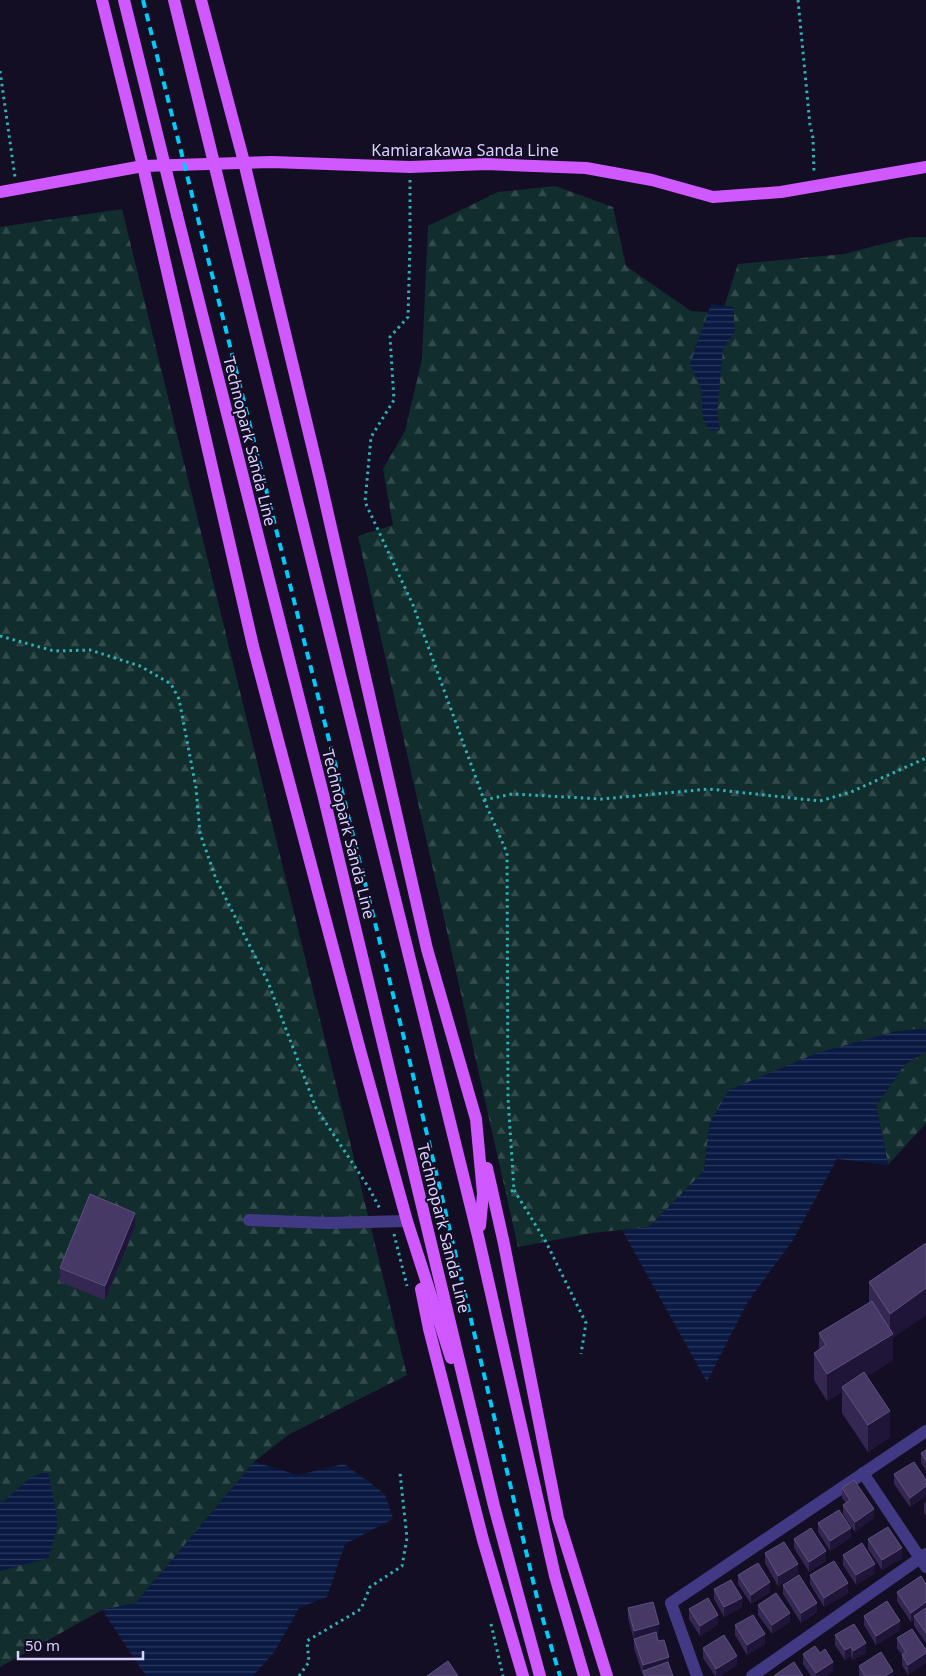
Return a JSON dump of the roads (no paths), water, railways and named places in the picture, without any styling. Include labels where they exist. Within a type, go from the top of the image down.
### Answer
[{"type":"main road","points":[[102,0],[143,166],[253,646],[409,1227],[482,1456]]},
{"type":"main road","name":"Technopark Sanda Line","points":[[124,0],[326,808],[482,1456],[540,1676]]},
{"type":"main road","name":"Technopark Sanda Line","points":[[174,0],[478,1236],[554,1576],[584,1676]]},
{"type":"main road","points":[[201,0],[244,162],[320,479],[427,949],[476,1119],[494,1199],[558,1518],[607,1676]]},
{"type":"main road","name":"Kamiarakawa Sanda Line","points":[[0,192],[143,166],[244,162],[410,167],[486,164],[586,168],[652,180],[713,197],[782,192],[926,167]]},
{"type":"main road","points":[[476,1119],[483,1194],[478,1236]]},
{"type":"main road","points":[[409,1227],[429,1329],[483,1540],[522,1676]]},
{"type":"street","points":[[249,1220],[328,1223],[389,1222],[409,1227]]},
{"type":"street","points":[[697,1676],[671,1603],[926,1430]]},
{"type":"street","points":[[752,1676],[924,1560],[863,1474]]},
{"type":"water","points":[[711,304],[733,307],[735,331],[723,349],[717,412],[720,430],[711,431],[703,420],[701,388],[690,364]]},
{"type":"water","points":[[926,1028],[926,1052],[905,1064],[876,1106],[888,1165],[837,1159],[793,1240],[747,1303],[707,1382],[622,1230],[649,1227],[704,1171],[710,1122],[729,1090],[817,1053],[893,1032]]},
{"type":"water","points":[[254,1462],[298,1475],[344,1464],[385,1494],[393,1519],[345,1544],[327,1597],[299,1608],[275,1651],[253,1676],[146,1676],[102,1610],[136,1603]]},
{"type":"water","points":[[48,1471],[58,1522],[49,1558],[0,1571],[0,1501],[3,1502],[31,1477]]},
{"type":"railway","points":[[143,0],[407,1050],[539,1606],[560,1676]]}]
